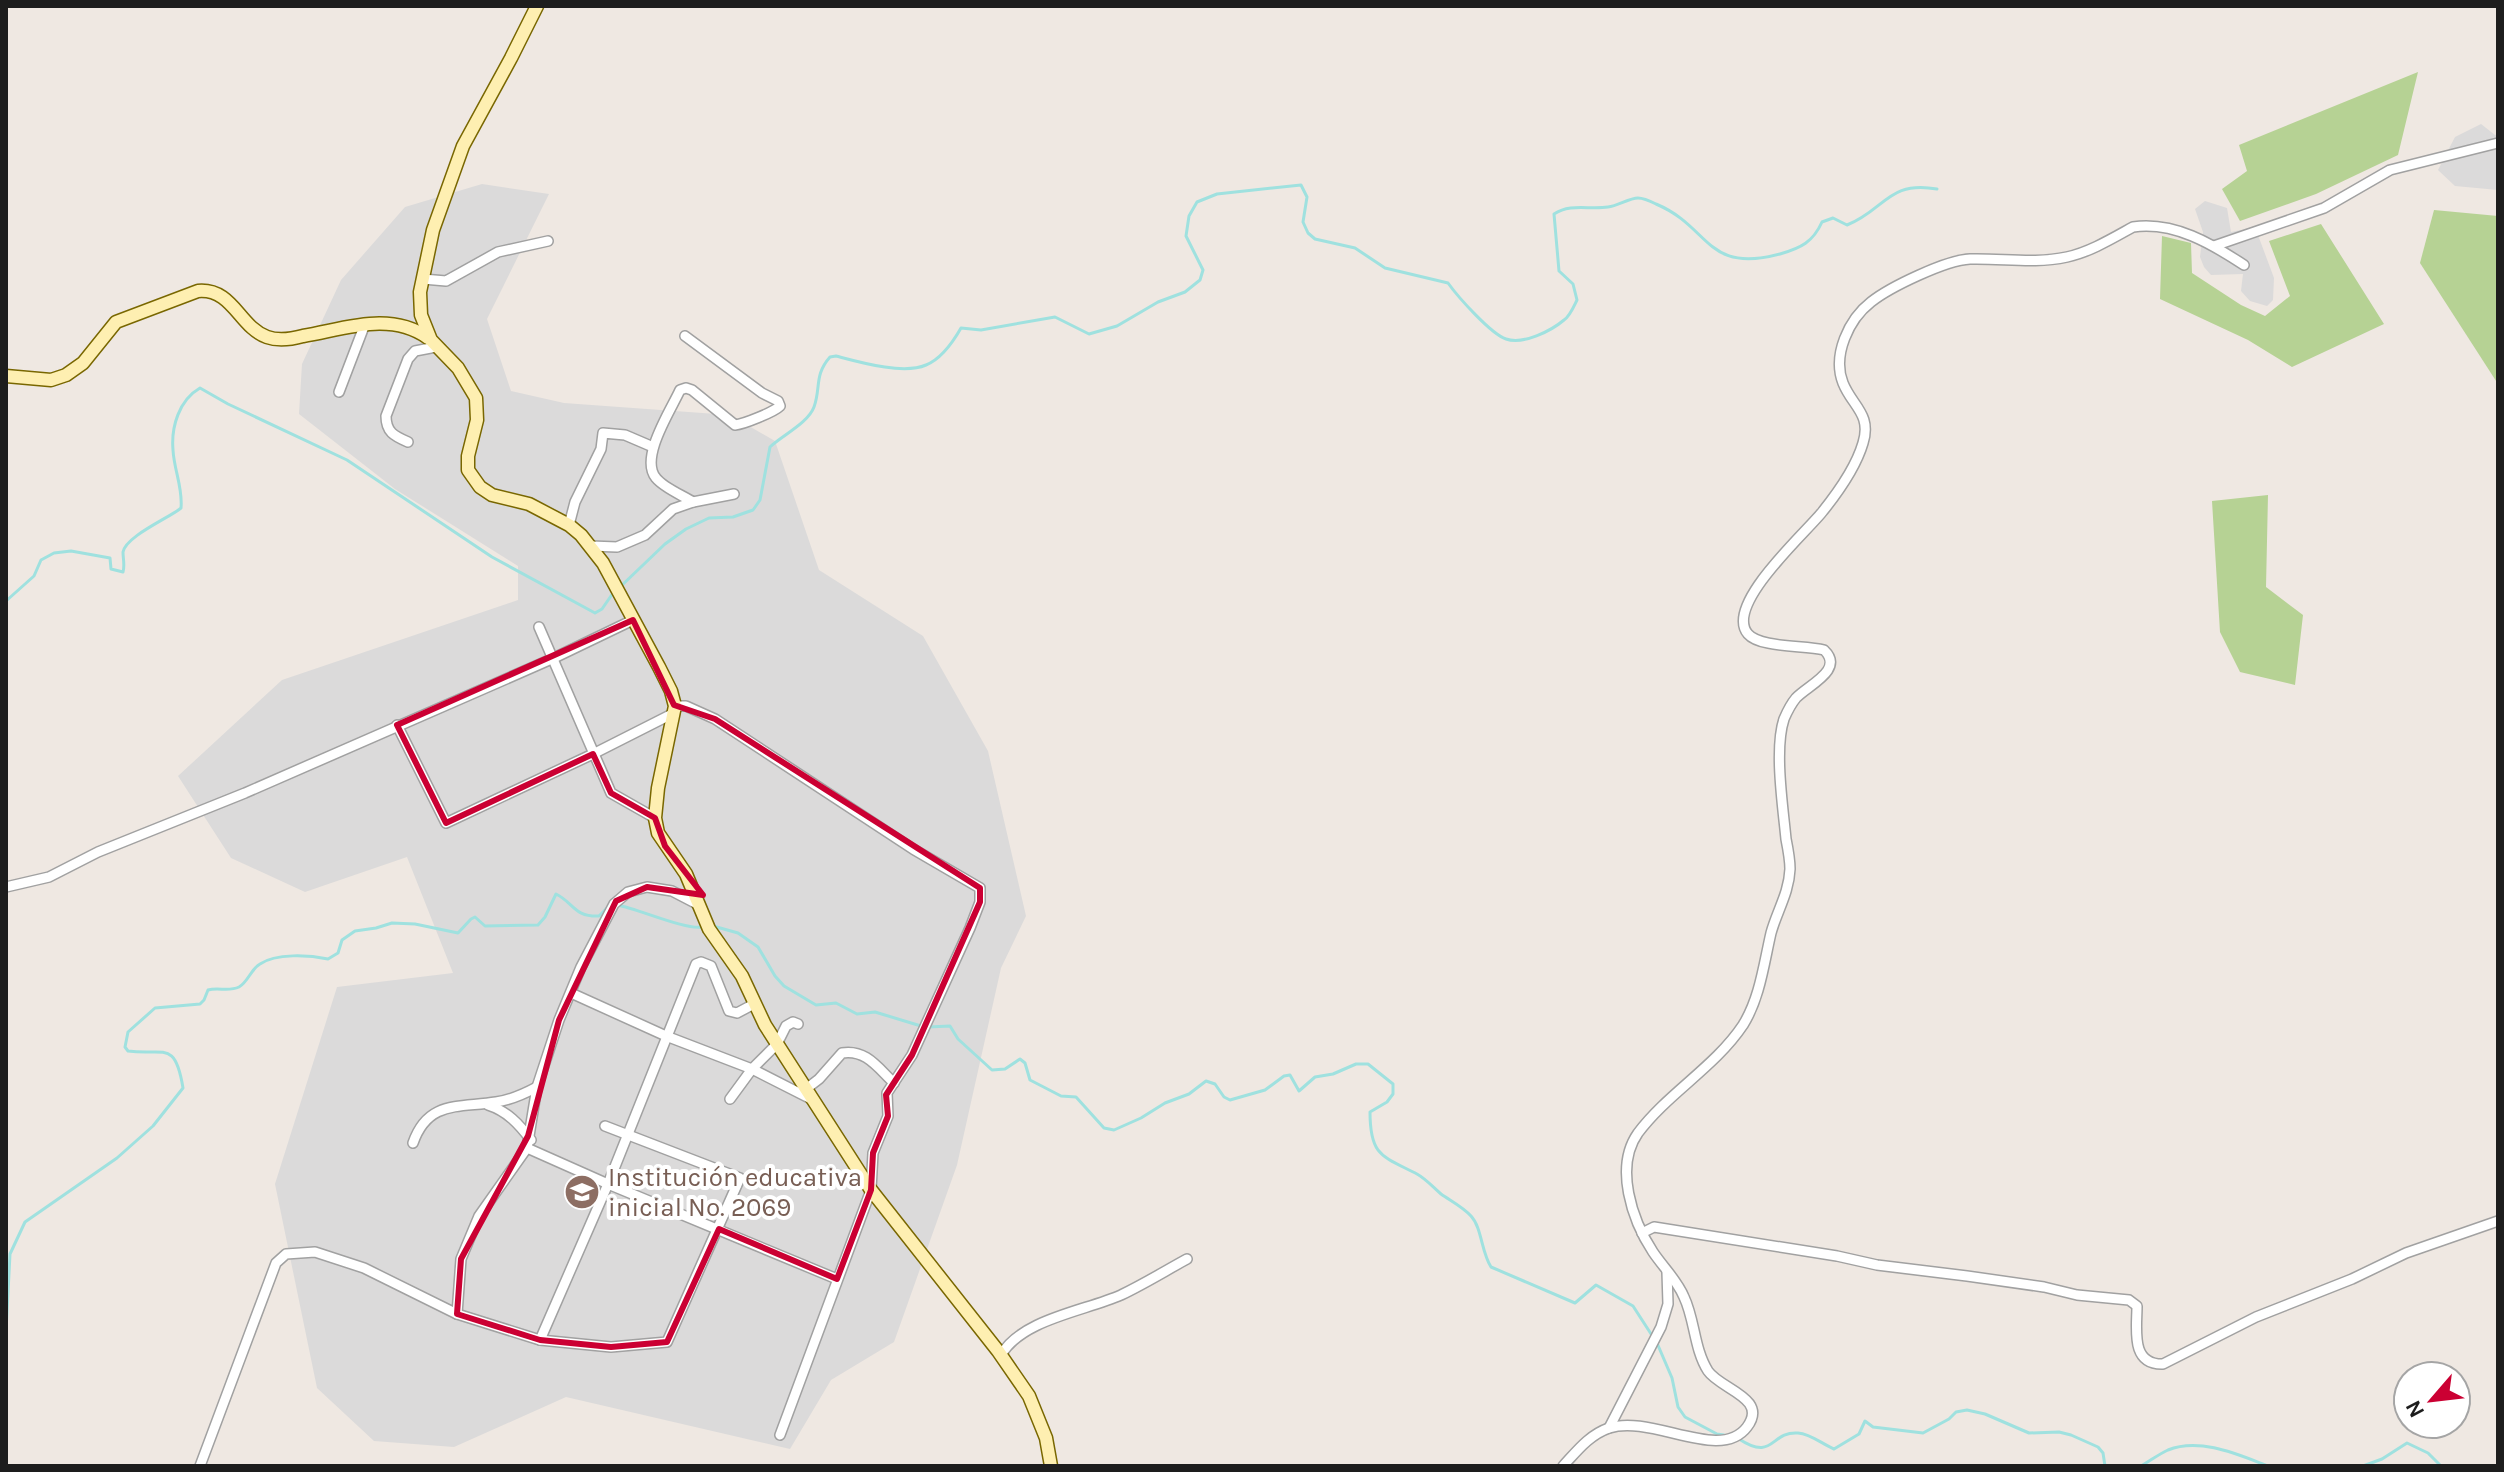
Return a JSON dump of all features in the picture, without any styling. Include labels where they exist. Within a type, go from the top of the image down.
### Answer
[{"type":"street","points":[[433,344],[419,303],[442,200],[463,146],[537,6]]},
{"type":"street","points":[[2214,246],[2324,208],[2390,170],[2498,143]]},
{"type":"street","points":[[1563,1466],[1591,1437],[1609,1428],[1634,1424],[1717,1442],[1737,1437],[1750,1422],[1753,1410],[1744,1397],[1711,1375],[1704,1364],[1683,1294],[1642,1233],[1626,1170],[1629,1148],[1660,1107],[1715,1058],[1742,1025],[1752,1007],[1772,928],[1786,892],[1790,868],[1780,736],[1795,700],[1828,672],[1831,662],[1824,650],[1763,642],[1752,637],[1743,621],[1751,600],[1770,568],[1821,514],[1860,452],[1865,424],[1862,412],[1843,385],[1840,373],[1848,326],[1872,301],[1903,283],[1948,264],[1967,259],[2024,262],[2070,257],[2133,227],[2144,225],[2191,235],[2244,265]]},
{"type":"street","points":[[423,279],[446,281],[498,252],[548,241]]},
{"type":"street","points":[[6,376],[51,380],[66,375],[83,363],[116,322],[198,291],[221,295],[264,337],[290,339],[365,324],[402,325],[414,329],[458,368],[476,398],[477,420],[467,463],[475,481],[492,495],[529,504],[569,525],[591,546],[617,588],[671,691],[674,710],[655,818],[658,833],[686,874],[714,937],[742,976],[777,1044],[871,1190],[1001,1355],[1029,1396],[1046,1438],[1051,1466]]},
{"type":"street","points":[[339,392],[365,324]]},
{"type":"street","points":[[685,336],[762,393],[778,401],[780,406],[767,415],[735,425],[692,390],[680,390],[653,447],[650,463],[653,476],[693,502]]},
{"type":"street","points":[[408,442],[392,435],[386,426],[386,416],[408,359],[415,351],[433,344]]},
{"type":"street","points":[[569,525],[575,502],[601,449],[603,433],[625,435],[653,447]]},
{"type":"street","points":[[591,546],[617,547],[645,535],[673,509],[734,494]]},
{"type":"street","points":[[6,887],[49,877],[98,852],[245,793],[554,658],[633,620]]},
{"type":"street","points":[[539,627],[611,793],[655,818]]},
{"type":"street","points":[[397,725],[446,823],[686,706],[715,719],[911,848],[980,888],[980,902],[970,928],[912,1055],[886,1097],[888,1118],[873,1153],[871,1190],[780,1435]]},
{"type":"street","points":[[457,1314],[461,1259],[479,1216],[527,1148],[537,1087],[559,1020],[581,967],[614,904],[628,892],[647,887],[672,891],[699,905]]},
{"type":"street","points":[[540,1340],[608,1184],[696,964],[701,962],[711,966],[729,1011],[737,1013],[754,1004]]},
{"type":"street","points":[[571,993],[666,1036],[752,1069],[814,1101]]},
{"type":"street","points":[[730,1099],[752,1069],[777,1044],[786,1026],[793,1022],[798,1024]]},
{"type":"street","points":[[806,1089],[846,1052],[865,1055],[894,1083]]},
{"type":"street","points":[[413,1143],[426,1119],[457,1104],[484,1104],[522,1095],[537,1087]]},
{"type":"street","points":[[484,1104],[501,1109],[542,1155]]},
{"type":"street","points":[[200,1466],[276,1263],[286,1254],[315,1252],[364,1268],[457,1314],[540,1340],[611,1347],[667,1342],[740,1178],[605,1126]]},
{"type":"street","points":[[527,1148],[837,1279]]},
{"type":"street","points":[[1642,1233],[1654,1227],[1877,1265],[2129,1300],[2137,1306],[2138,1341],[2142,1357],[2151,1364],[2163,1364],[2256,1317],[2352,1279],[2406,1253],[2498,1221]]},
{"type":"street","points":[[1001,1355],[1007,1345],[1025,1332],[1120,1295],[1187,1259]]},
{"type":"street","points":[[1609,1428],[1661,1327],[1668,1304],[1667,1272]]},
{"type":"highlighted area","points":[[633,620],[674,705],[715,719],[980,888],[980,902],[912,1055],[886,1095],[888,1116],[873,1153],[871,1190],[837,1279],[719,1229],[667,1342],[611,1347],[540,1340],[457,1314],[461,1259],[528,1136],[559,1020],[616,901],[647,887],[703,895],[665,846],[655,818],[611,793],[593,754],[446,823],[397,725]]},
{"type":"shaded area","points":[[2481,124],[2498,134],[2498,190],[2455,186],[2438,170],[2455,137]]},
{"type":"shaded area","points":[[482,184],[549,194],[487,319],[511,391],[564,403],[730,415],[775,441],[819,570],[923,636],[988,751],[1026,916],[1001,968],[957,1165],[894,1342],[831,1380],[790,1449],[566,1397],[454,1447],[374,1441],[317,1388],[275,1184],[337,987],[453,973],[407,857],[305,892],[231,858],[178,776],[282,680],[518,600],[518,566],[395,489],[299,414],[302,364],[341,280],[405,207]]},
{"type":"shaded area","points":[[2205,201],[2227,208],[2231,232],[2255,227],[2274,278],[2273,300],[2267,306],[2250,301],[2241,291],[2243,274],[2211,275],[2204,267],[2200,257],[2203,232],[2195,209]]},
{"type":"green space","points":[[2418,72],[2398,155],[2316,194],[2240,221],[2222,189],[2247,171],[2239,145]]},
{"type":"green space","points":[[2434,210],[2498,216],[2498,384],[2420,263]]},
{"type":"green space","points":[[2321,224],[2384,324],[2292,367],[2248,340],[2160,299],[2162,236],[2191,243],[2192,273],[2241,305],[2265,316],[2290,296],[2269,241]]},
{"type":"green space","points":[[2268,495],[2266,587],[2303,615],[2295,685],[2240,672],[2220,632],[2212,501]]},
{"type":"waterway","points":[[619,588],[665,544],[686,529],[709,518],[733,517],[753,510],[760,500],[770,447],[811,413],[822,370],[830,357],[893,368],[916,368],[942,354],[961,328],[981,330],[1055,317],[1089,334],[1117,326],[1158,302],[1185,292],[1200,280],[1203,270],[1186,236],[1189,216],[1197,202],[1217,194],[1301,185],[1307,197],[1303,222],[1315,239],[1355,248],[1385,268],[1448,283],[1467,306],[1500,336],[1520,340],[1536,336],[1558,324],[1568,316],[1577,300],[1573,284],[1559,271],[1554,214],[1560,211],[1608,207],[1635,198],[1642,199],[1674,214],[1722,253],[1755,259],[1800,247],[1815,235],[1822,222],[1833,218],[1847,225],[1860,219],[1897,192],[1921,187],[1937,189]]},
{"type":"waterway","points":[[6,601],[34,576],[41,560],[54,553],[71,551],[110,558],[111,569],[123,572],[126,546],[181,508],[173,432],[182,407],[200,388],[347,460],[492,557],[595,613],[602,609],[613,593]]},
{"type":"waterway","points":[[6,1331],[10,1254],[25,1222],[117,1158],[153,1126],[183,1088],[172,1056],[159,1052],[128,1051],[125,1047],[128,1032],[155,1008],[200,1004],[208,990],[239,987],[257,966],[267,960],[302,956],[328,959],[338,953],[342,940],[355,931],[392,923],[415,924],[458,933],[475,917],[485,926],[538,925],[556,894],[579,912],[591,916],[599,916],[607,908]]},
{"type":"waterway","points":[[617,905],[702,927]]},
{"type":"waterway","points":[[713,926],[738,933],[758,947],[784,986],[816,1005],[836,1003],[857,1014],[875,1012],[921,1026]]},
{"type":"waterway","points":[[928,1027],[950,1026],[958,1039],[992,1070],[1005,1069],[1020,1059],[1025,1063],[1030,1080],[1061,1096],[1076,1097],[1104,1128],[1114,1130],[1189,1094],[1206,1081],[1215,1084],[1230,1100],[1265,1090],[1284,1076],[1290,1075],[1299,1091],[1315,1077],[1333,1074],[1356,1064],[1368,1064],[1393,1084],[1393,1094],[1387,1102],[1370,1112],[1372,1138],[1380,1153],[1420,1176],[1471,1216],[1491,1267],[1575,1303],[1596,1285],[1633,1306],[1653,1337]]},
{"type":"waterway","points":[[1657,1343],[1672,1378],[1678,1407],[1685,1417],[1724,1435]]},
{"type":"waterway","points":[[1739,1439],[1750,1445],[1766,1447],[1782,1436],[1798,1433],[1834,1449],[1859,1434],[1865,1421],[1873,1427],[1923,1433],[1956,1412],[1967,1410],[1985,1414],[2029,1433],[2059,1432],[2071,1435],[2098,1447],[2103,1453],[2105,1466]]},
{"type":"waterway","points":[[2363,1466],[2382,1459],[2407,1443],[2428,1453],[2441,1466]]},
{"type":"waterway","points":[[2141,1466],[2168,1450],[2193,1445],[2219,1449],[2268,1466]]},
{"type":"place","name":"Institución educativa inicial No. 2069","points":[[582,1192]]}]
